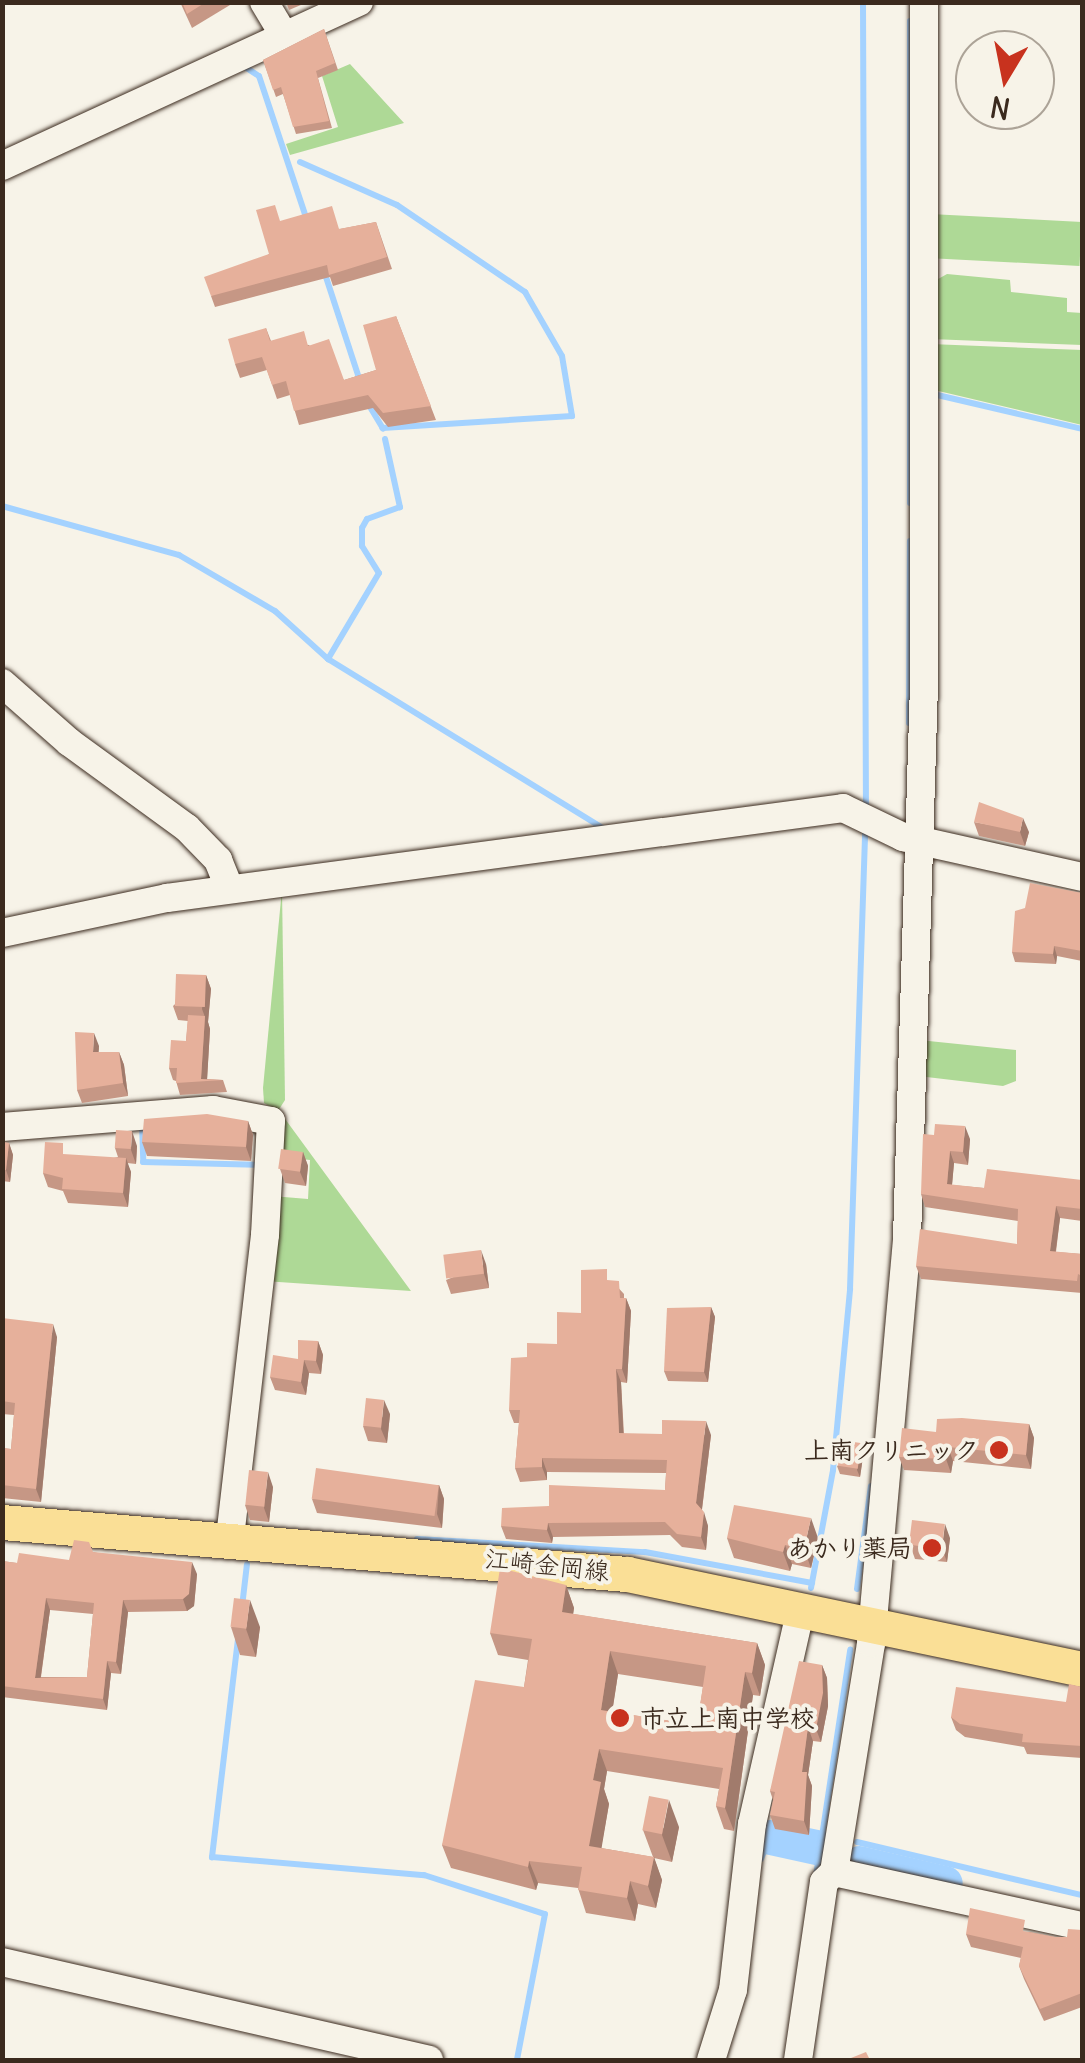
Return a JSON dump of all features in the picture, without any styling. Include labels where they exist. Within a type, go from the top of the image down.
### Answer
[{"type":"main road","name":"江崎金岡線","points":[[2,1522],[231,1530],[562,1565],[801,1608],[1082,1669]]},
{"type":"street","points":[[264,2],[284,35]]},
{"type":"street","points":[[2,166],[359,2]]},
{"type":"street","points":[[798,2060],[824,1882],[834,1872],[872,1624],[906,1238],[919,841],[924,2]]},
{"type":"street","points":[[2,683],[84,754],[153,798],[230,883]]},
{"type":"street","points":[[2,934],[230,883],[843,808],[919,841],[1082,877]]},
{"type":"street","points":[[2,1127],[213,1110],[270,1120],[265,1235],[231,1530]]},
{"type":"street","points":[[711,2060],[733,1990],[752,1824],[801,1608]]},
{"type":"street","points":[[834,1872],[1082,1926]]},
{"type":"street","points":[[2,1962],[429,2060]]},
{"type":"green space","points":[[350,64],[404,123],[290,155],[286,144],[338,127],[322,76]]},
{"type":"green space","points":[[930,214],[1082,222],[1079,266],[928,258]]},
{"type":"green space","points":[[947,274],[1010,280],[1011,292],[1067,298],[1067,312],[1082,313],[1082,345],[931,339],[931,283]]},
{"type":"green space","points":[[930,344],[1082,350],[1082,425],[930,389]]},
{"type":"green space","points":[[282,889],[285,1100],[278,1111],[264,1103],[263,1088]]},
{"type":"green space","points":[[919,1040],[1016,1050],[1016,1081],[1003,1086],[918,1076]]},
{"type":"green space","points":[[280,1112],[411,1291],[264,1281],[272,1196],[308,1199],[310,1160],[275,1156]]},
{"type":"building","points":[[182,2],[206,2],[187,14]]},
{"type":"building","points":[[324,29],[335,63],[316,71],[329,121],[293,127],[281,87],[273,90],[263,60]]},
{"type":"building","points":[[275,205],[280,221],[332,206],[339,229],[376,222],[387,257],[329,275],[327,265],[211,296],[204,277],[269,254],[256,210]]},
{"type":"building","points":[[396,316],[431,406],[383,413],[368,395],[294,411],[286,381],[272,385],[262,357],[235,364],[228,339],[266,328],[270,341],[304,331],[308,346],[329,339],[344,380],[376,370],[363,325]]},
{"type":"building","points":[[979,802],[1023,818],[1020,832],[974,822]]},
{"type":"building","points":[[1030,883],[1082,893],[1082,951],[1054,946],[1053,954],[1012,952],[1015,911],[1025,908]]},
{"type":"building","points":[[176,974],[206,975],[205,1007],[175,1006]]},
{"type":"building","points":[[188,1015],[205,1016],[201,1079],[223,1080],[176,1083],[177,1068],[169,1068],[171,1040],[186,1041]]},
{"type":"building","points":[[75,1032],[94,1033],[93,1052],[119,1052],[123,1083],[77,1090]]},
{"type":"building","points":[[207,1114],[248,1121],[246,1147],[142,1142],[144,1119]]},
{"type":"building","points":[[935,1124],[965,1126],[963,1152],[950,1151],[947,1184],[984,1188],[987,1169],[1082,1180],[1082,1209],[1056,1206],[1050,1251],[1082,1254],[1082,1276],[1078,1274],[1077,1281],[916,1266],[920,1229],[1017,1244],[1018,1209],[921,1194],[923,1134],[934,1135]]},
{"type":"building","points":[[116,1130],[132,1131],[131,1149],[115,1148]]},
{"type":"building","points":[[2,1142],[9,1143],[6,1170],[2,1170]]},
{"type":"building","points":[[45,1142],[63,1143],[63,1154],[126,1158],[123,1193],[62,1189],[63,1178],[43,1173]]},
{"type":"building","points":[[281,1149],[303,1152],[300,1172],[278,1169]]},
{"type":"building","points":[[481,1250],[484,1274],[446,1278],[443,1255]]},
{"type":"building","points":[[607,1269],[607,1280],[619,1281],[620,1298],[626,1298],[622,1369],[616,1369],[619,1433],[662,1434],[662,1420],[706,1421],[696,1503],[704,1512],[701,1537],[677,1534],[665,1522],[548,1523],[547,1530],[501,1526],[502,1508],[549,1506],[549,1485],[665,1490],[667,1460],[542,1458],[542,1467],[515,1468],[520,1410],[509,1410],[511,1358],[527,1357],[527,1343],[557,1344],[557,1312],[581,1313],[581,1270]]},
{"type":"building","points":[[711,1307],[704,1372],[664,1371],[667,1308]]},
{"type":"building","points":[[2,1318],[53,1324],[36,1489],[2,1485],[2,1448],[11,1449],[15,1403],[2,1401]]},
{"type":"building","points":[[298,1340],[318,1341],[316,1361],[304,1360],[301,1382],[270,1377],[273,1355],[298,1359]]},
{"type":"building","points":[[366,1398],[384,1400],[381,1428],[363,1426]]},
{"type":"building","points":[[937,1419],[1029,1424],[1026,1455],[948,1447],[946,1459],[899,1457],[902,1428],[936,1432]]},
{"type":"building","points":[[842,1440],[862,1443],[858,1469],[838,1466]]},
{"type":"building","points":[[316,1468],[439,1485],[434,1516],[312,1499]]},
{"type":"building","points":[[249,1470],[268,1472],[264,1507],[245,1505]]},
{"type":"building","points":[[734,1505],[811,1518],[804,1549],[785,1545],[783,1552],[727,1538]]},
{"type":"building","points":[[912,1520],[945,1524],[942,1549],[909,1545]]},
{"type":"building","points":[[74,1540],[89,1542],[93,1552],[192,1562],[189,1594],[183,1599],[123,1600],[116,1662],[107,1661],[103,1699],[2,1686],[2,1561],[17,1563],[19,1553],[69,1560]],"holes":[[[46,1598],[94,1603],[87,1677],[35,1678]]]},
{"type":"building","points":[[500,1568],[566,1585],[562,1612],[757,1643],[752,1673],[745,1672],[725,1808],[716,1806],[723,1768],[599,1749],[593,1780],[601,1782],[589,1846],[654,1857],[648,1886],[630,1881],[627,1898],[578,1890],[582,1867],[529,1861],[528,1867],[442,1845],[475,1680],[524,1687],[532,1639],[490,1633]],"holes":[[[610,1651],[706,1666],[697,1725],[601,1710]]]},
{"type":"building","points":[[234,1598],[250,1600],[246,1629],[230,1627]]},
{"type":"building","points":[[799,1661],[822,1665],[823,1693],[816,1729],[808,1727],[802,1772],[807,1772],[804,1821],[770,1815],[775,1792],[770,1791]]},
{"type":"building","points":[[1069,1684],[1082,1687],[1082,1746],[1022,1742],[1023,1734],[960,1724],[951,1717],[956,1687],[1066,1702]]},
{"type":"building","points":[[649,1796],[669,1800],[662,1834],[642,1830]]},
{"type":"building","points":[[970,1908],[1025,1920],[1023,1931],[1067,1937],[1068,1929],[1082,1930],[1082,1993],[1040,2009],[1019,1966],[1023,1947],[966,1934]]},
{"type":"building","points":[[866,2052],[870,2060],[846,2060]]},
{"type":"waterway","points":[[863,2],[866,810]]},
{"type":"waterway","points":[[910,21],[910,503]]},
{"type":"waterway","points":[[242,65],[259,76],[307,220]]},
{"type":"waterway","points":[[300,162],[397,205],[525,292],[562,356],[572,416],[382,428]]},
{"type":"waterway","points":[[325,274],[360,381]]},
{"type":"waterway","points":[[933,394],[1082,429]]},
{"type":"waterway","points":[[367,402],[383,429]]},
{"type":"waterway","points":[[385,439],[400,507],[367,519],[362,528],[362,546],[379,573],[328,659],[604,829]]},
{"type":"waterway","points":[[2,506],[179,555],[275,611],[328,659]]},
{"type":"waterway","points":[[909,723],[910,541]]},
{"type":"waterway","points":[[811,1588],[833,1470],[850,1289],[865,827]]},
{"type":"waterway","points":[[142,1124],[143,1162],[262,1165]]},
{"type":"waterway","points":[[857,1589],[871,1486]]},
{"type":"waterway","points":[[417,1539],[645,1552],[812,1583]]},
{"type":"waterway","points":[[242,1607],[247,1564]]},
{"type":"waterway","points":[[238,1639],[212,1857],[424,1875],[545,1914],[517,2060]]},
{"type":"waterway","points":[[816,1876],[850,1650]]},
{"type":"waterway","points":[[761,1859],[770,1837],[764,1820]]},
{"type":"waterway","points":[[770,1837],[825,1849]]},
{"type":"waterway","points":[[857,1842],[1082,1895]]},
{"type":"waterway","points":[[859,1863],[945,1883]]},
{"type":"place","name":"上南クリニック","points":[[999,1450]]},
{"type":"place","name":"あかり薬局","points":[[932,1548]]},
{"type":"place","name":"市立上南中学校","points":[[620,1718]]}]
